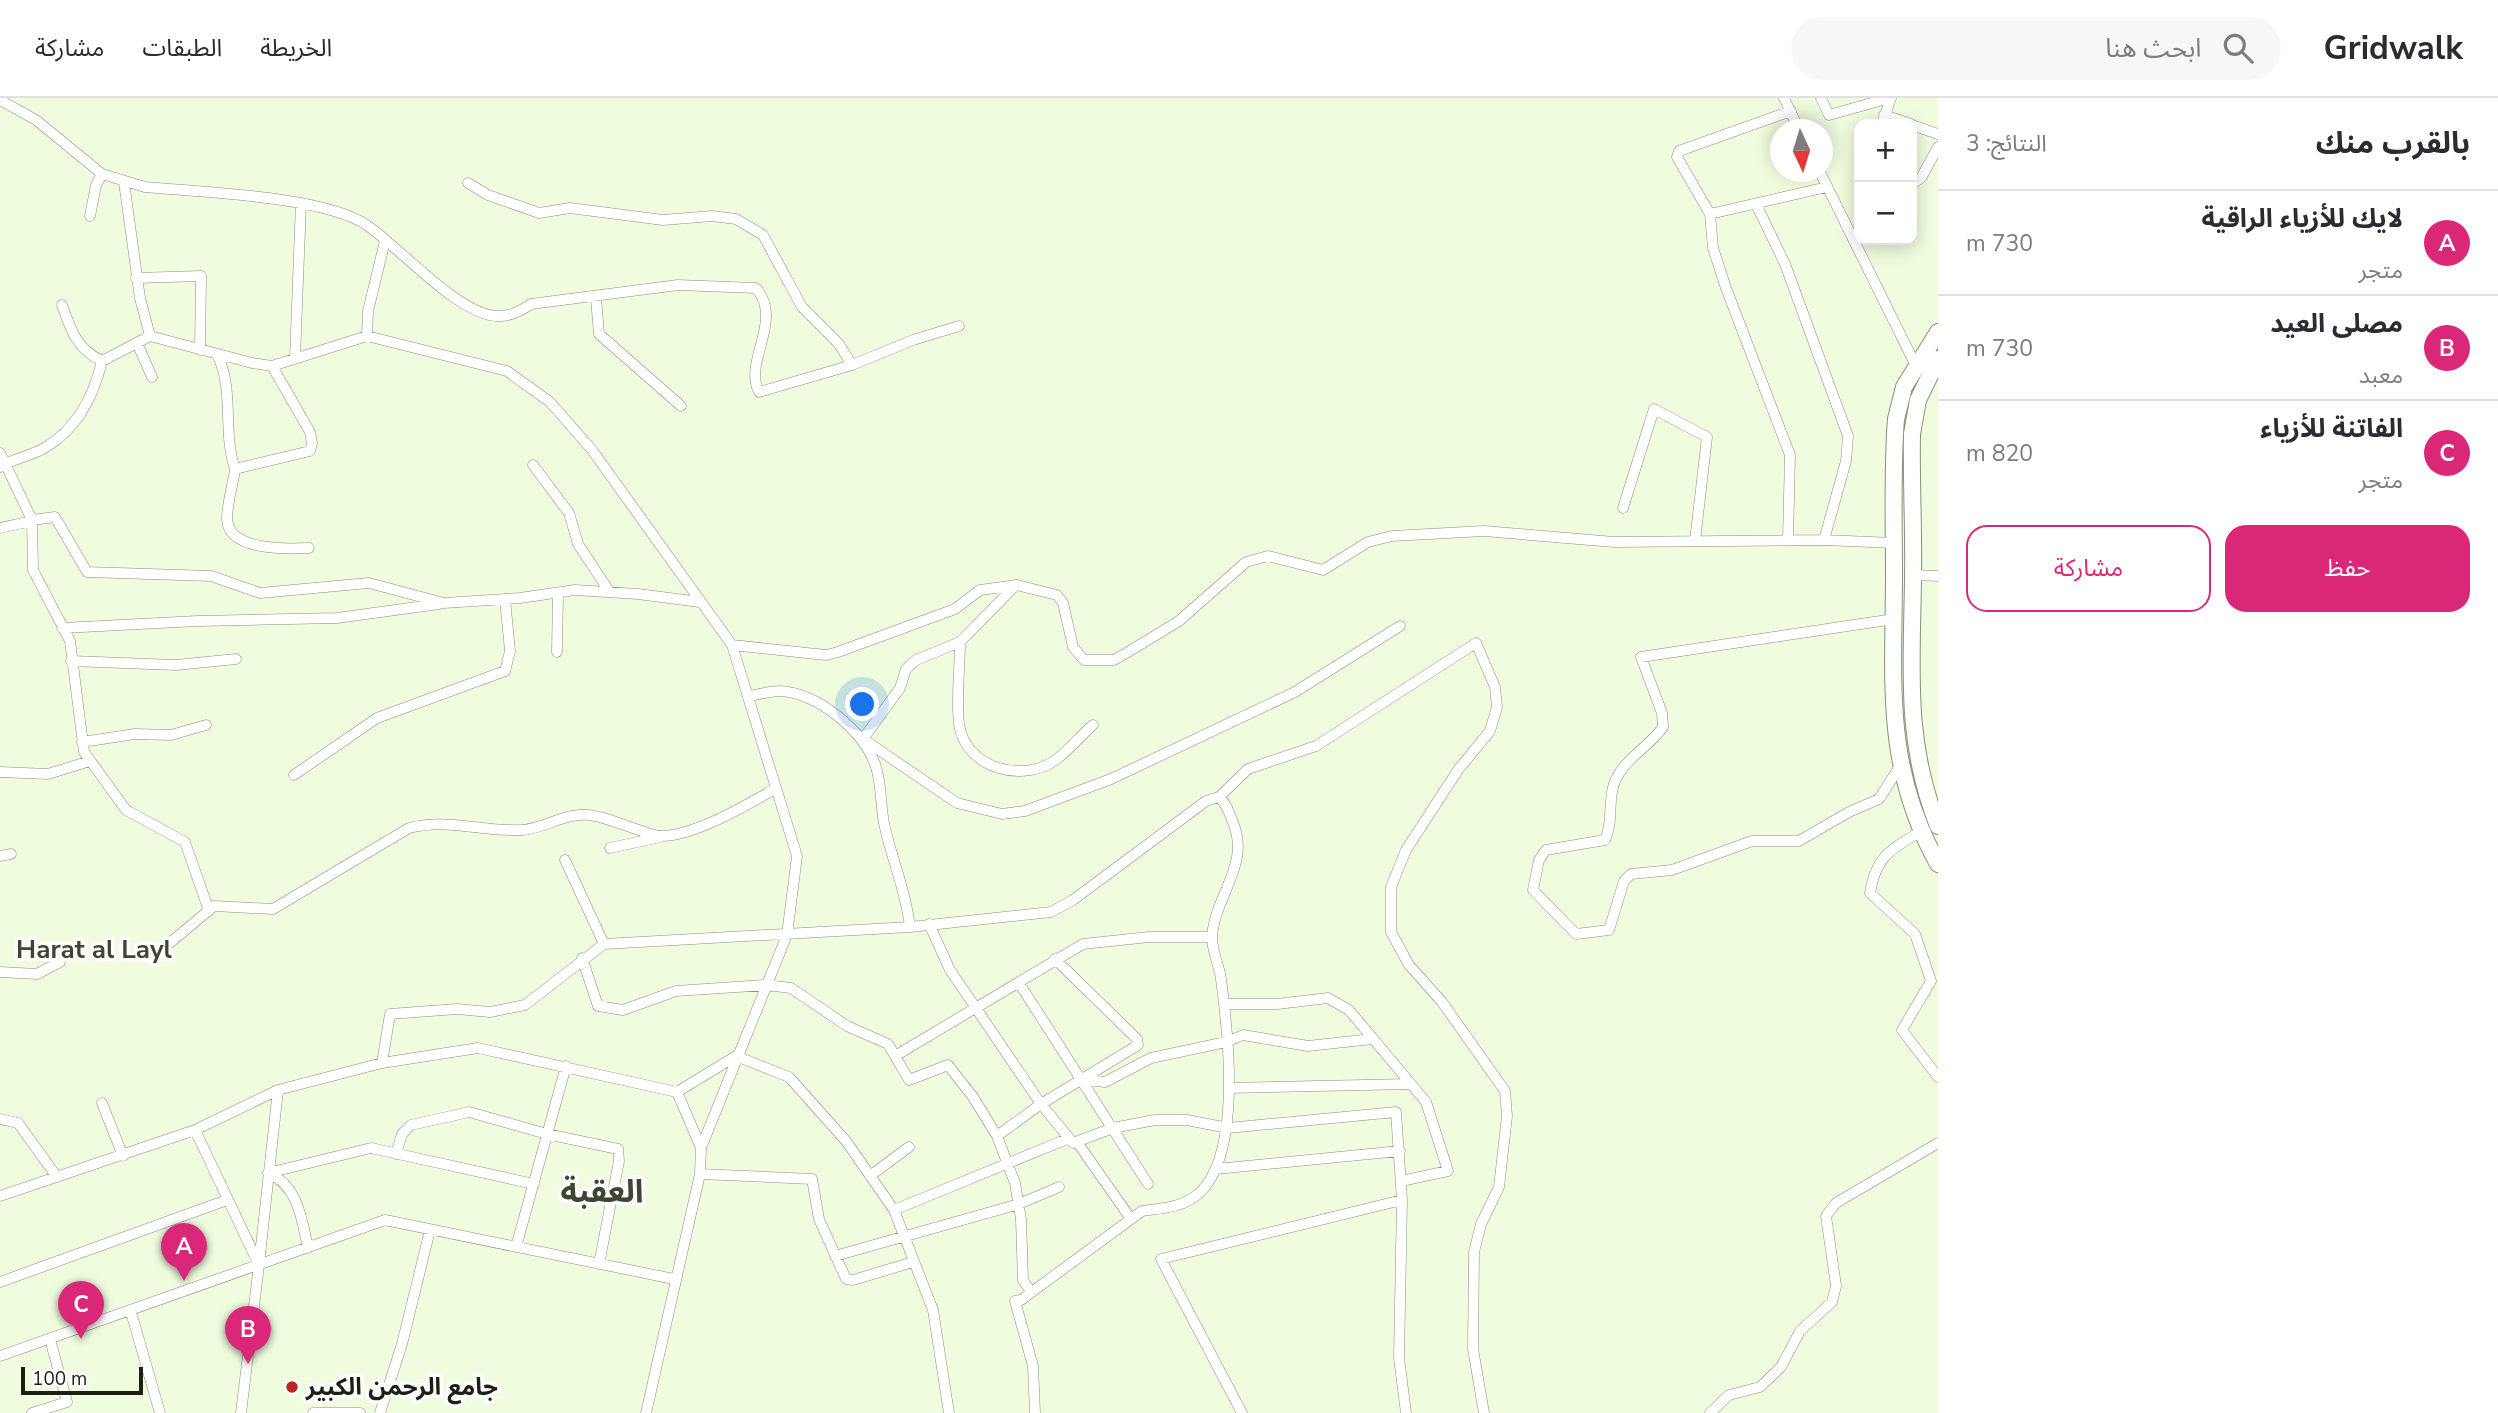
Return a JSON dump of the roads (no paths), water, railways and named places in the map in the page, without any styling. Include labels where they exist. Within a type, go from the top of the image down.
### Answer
[{"type":"main road","points":[[1938,332],[1904,387],[1896,419],[1892,706],[1900,766],[1920,832],[1938,864]]},
{"type":"main road","points":[[1938,359],[1918,400],[1912,434],[1911,708],[1916,755],[1938,826]]},
{"type":"main road","points":[[1894,575],[1913,575]]},
{"type":"street","points":[[1784,98],[1795,119]]},
{"type":"street","points":[[1821,98],[1829,115],[1890,98]]},
{"type":"street","points":[[1883,119],[1890,98]]},
{"type":"street","points":[[0,100],[36,120],[102,174],[124,182],[145,187],[301,203],[337,211],[367,225],[466,306],[497,317],[518,313],[531,304],[596,298],[678,285],[756,288],[766,300],[768,311],[757,376],[760,392],[852,365],[914,340],[959,326]]},
{"type":"street","points":[[1788,540],[1790,455],[1726,288],[1713,248],[1710,215],[1677,157],[1679,152],[1791,111]]},
{"type":"street","points":[[1917,126],[1938,134]]},
{"type":"street","points":[[1915,182],[1921,178],[1938,147]]},
{"type":"street","points":[[90,216],[96,185],[102,174]]},
{"type":"street","points":[[124,182],[136,278],[150,336]]},
{"type":"street","points":[[1825,182],[1916,366]]},
{"type":"street","points":[[468,183],[488,195],[540,213],[570,208],[663,220],[712,216],[736,219],[763,235],[802,307],[839,344],[852,365]]},
{"type":"street","points":[[1710,215],[1827,187]]},
{"type":"street","points":[[295,359],[301,203]]},
{"type":"street","points":[[1756,204],[1786,264],[1848,436],[1846,461],[1824,540]]},
{"type":"street","points":[[367,336],[368,311],[385,241]]},
{"type":"street","points":[[136,278],[201,276],[200,350]]},
{"type":"street","points":[[596,298],[600,334],[681,406]]},
{"type":"street","points":[[62,305],[83,352],[102,361]]},
{"type":"street","points":[[3,465],[47,447],[78,419],[95,390],[102,361],[150,336],[272,366],[367,336],[507,371],[550,402],[592,450],[732,645],[750,696],[775,789],[797,856],[787,935],[701,1148],[700,1174],[674,1279],[646,1413]]},
{"type":"street","points":[[137,343],[152,377]]},
{"type":"street","points":[[217,354],[228,380],[230,449],[235,470],[227,520],[230,529],[241,540],[278,550],[309,548]]},
{"type":"street","points":[[235,470],[310,451],[310,432],[272,366]]},
{"type":"street","points":[[1623,508],[1654,409],[1707,437],[1695,541]]},
{"type":"street","points":[[0,453],[3,465],[32,520],[33,570],[70,641],[83,752],[126,810],[185,842],[209,911]]},
{"type":"street","points":[[533,465],[569,513],[578,544],[609,591]]},
{"type":"street","points":[[0,528],[55,517],[87,572],[211,576],[260,593],[369,583],[444,603]]},
{"type":"street","points":[[732,645],[826,655],[955,609],[980,590],[1017,585],[1057,595],[1063,603],[1073,647],[1084,660],[1114,660],[1179,621],[1226,576],[1246,562],[1268,556],[1322,570],[1368,542],[1392,536],[1484,531],[1614,542],[1824,540],[1894,543]]},
{"type":"street","points":[[1913,575],[1938,576]]},
{"type":"street","points":[[863,739],[900,688],[906,669],[916,660],[960,642],[1017,585]]},
{"type":"street","points":[[62,628],[337,618],[444,603],[558,593],[609,591],[700,602]]},
{"type":"street","points":[[557,652],[558,593]]},
{"type":"street","points":[[295,775],[377,718],[505,671],[510,651],[505,599]]},
{"type":"street","points":[[1894,619],[1641,657],[1662,713],[1663,727],[1622,766],[1614,784],[1611,829],[1605,840],[1546,850],[1539,860],[1533,890],[1576,934],[1609,930],[1624,881],[1631,874],[1672,870],[1752,841],[1800,841],[1849,812],[1879,799],[1900,766]]},
{"type":"street","points":[[750,696],[770,691],[798,695],[849,723],[863,739],[957,803],[1002,814],[1025,811],[1111,779],[1295,692],[1399,626]]},
{"type":"street","points":[[960,642],[959,725],[967,745],[985,764],[1010,772],[1056,760],[1093,725]]},
{"type":"street","points":[[382,1063],[390,1014],[457,1009],[505,1011],[525,1005],[582,958],[604,944],[910,927],[1051,912],[1061,908],[1206,801],[1219,797],[1248,769],[1316,746],[1476,643],[1495,687],[1497,707],[1490,731],[1458,770],[1406,850],[1391,887],[1391,932],[1409,965],[1442,1002],[1505,1091],[1507,1116],[1499,1187],[1481,1224],[1474,1252],[1473,1349],[1483,1413]]},
{"type":"street","points":[[71,661],[176,665],[236,659]]},
{"type":"street","points":[[82,742],[135,734],[171,735],[206,725]]},
{"type":"street","points":[[863,739],[880,785],[884,823],[905,892],[910,927]]},
{"type":"street","points":[[0,772],[48,774],[90,761]]},
{"type":"street","points":[[610,848],[710,824],[775,789]]},
{"type":"street","points":[[1035,1413],[1033,1366],[1015,1301],[1142,1211],[1164,1210],[1194,1198],[1216,1169],[1228,1128],[1229,1088],[1224,1004],[1212,937],[1240,855],[1238,833],[1219,797]]},
{"type":"street","points":[[165,947],[214,906],[273,909],[410,828],[435,822],[523,830],[548,821],[587,814],[622,822],[660,836]]},
{"type":"street","points":[[1920,832],[1885,854],[1873,873],[1870,893],[1915,934],[1924,957],[1931,981],[1902,1030],[1938,1077]]},
{"type":"street","points":[[565,860],[604,944]]},
{"type":"street","points":[[929,924],[950,970],[975,1008],[1041,1104],[1131,1219]]},
{"type":"street","points":[[895,1056],[1083,944],[1212,937]]},
{"type":"street","points":[[582,958],[598,1006],[623,1010],[676,991],[766,985],[791,988],[847,1026],[888,1044],[909,1080],[948,1065],[974,1097],[997,1136],[1008,1164],[1019,1204],[1023,1280],[1031,1292]]},
{"type":"street","points":[[997,1136],[1080,1079],[1139,1045],[1137,1039],[1055,959]]},
{"type":"street","points":[[0,972],[37,974],[60,962]]},
{"type":"street","points":[[1019,983],[1148,1184]]},
{"type":"street","points":[[1224,1004],[1277,1004],[1328,998],[1349,1010],[1426,1102],[1448,1171],[1401,1181]]},
{"type":"street","points":[[1080,1079],[1105,1082],[1151,1058],[1226,1042],[1243,1035],[1308,1046],[1372,1039]]},
{"type":"street","points":[[0,1196],[195,1130],[278,1090],[382,1063],[478,1048],[677,1092],[736,1056]]},
{"type":"street","points":[[736,1056],[789,1077],[846,1141],[894,1210],[933,1310],[950,1413]]},
{"type":"street","points":[[516,1247],[566,1066]]},
{"type":"street","points":[[1229,1088],[1410,1084]]},
{"type":"street","points":[[241,1413],[278,1090]]},
{"type":"street","points":[[677,1092],[701,1148]]},
{"type":"street","points":[[102,1103],[123,1156]]},
{"type":"street","points":[[894,1210],[1008,1164],[1113,1128],[1166,1120],[1187,1120],[1228,1128],[1391,1111],[1398,1115],[1400,1151],[1402,1200],[1399,1358],[1406,1413]]},
{"type":"street","points":[[396,1154],[402,1134],[411,1125],[469,1112],[547,1135],[609,1145],[618,1149],[620,1154],[599,1264]]},
{"type":"street","points":[[0,1119],[18,1123],[57,1177]]},
{"type":"street","points":[[195,1130],[259,1265]]},
{"type":"street","points":[[1710,1413],[1730,1395],[1760,1387],[1781,1367],[1800,1331],[1832,1302],[1836,1286],[1826,1216],[1836,1203],[1938,1143]]},
{"type":"street","points":[[870,1176],[909,1147]]},
{"type":"street","points":[[268,1173],[371,1148],[534,1184]]},
{"type":"street","points":[[1216,1169],[1400,1151]]},
{"type":"street","points":[[268,1173],[283,1179],[295,1198],[308,1248]]},
{"type":"street","points":[[700,1174],[812,1179],[819,1220],[846,1279],[853,1280],[913,1262]]},
{"type":"street","points":[[835,1256],[903,1234],[1019,1204],[1059,1187]]},
{"type":"street","points":[[0,1282],[227,1200]]},
{"type":"street","points":[[1241,1413],[1161,1259],[1402,1200]]},
{"type":"street","points":[[0,1356],[385,1220],[674,1279]]},
{"type":"street","points":[[380,1413],[402,1344],[430,1230]]},
{"type":"street","points":[[131,1311],[160,1413]]},
{"type":"street","points":[[32,1413],[67,1402],[50,1339]]},
{"type":"street","points":[[317,1413],[360,1413]]},
{"type":"place","name":"لايك للأزياء الراقية","points":[[184,1281]]},
{"type":"place","name":"الفاتنة للأزياء","points":[[81,1339]]},
{"type":"place","name":"مصلى العيد","points":[[248,1364]]},
{"type":"place","name":"جامع الرحمن الكبير","points":[[292,1387]]},
{"type":"district","name":"Harat al Layl","points":[[94,949]]},
{"type":"district","name":"العقبة","points":[[602,1191]]}]
